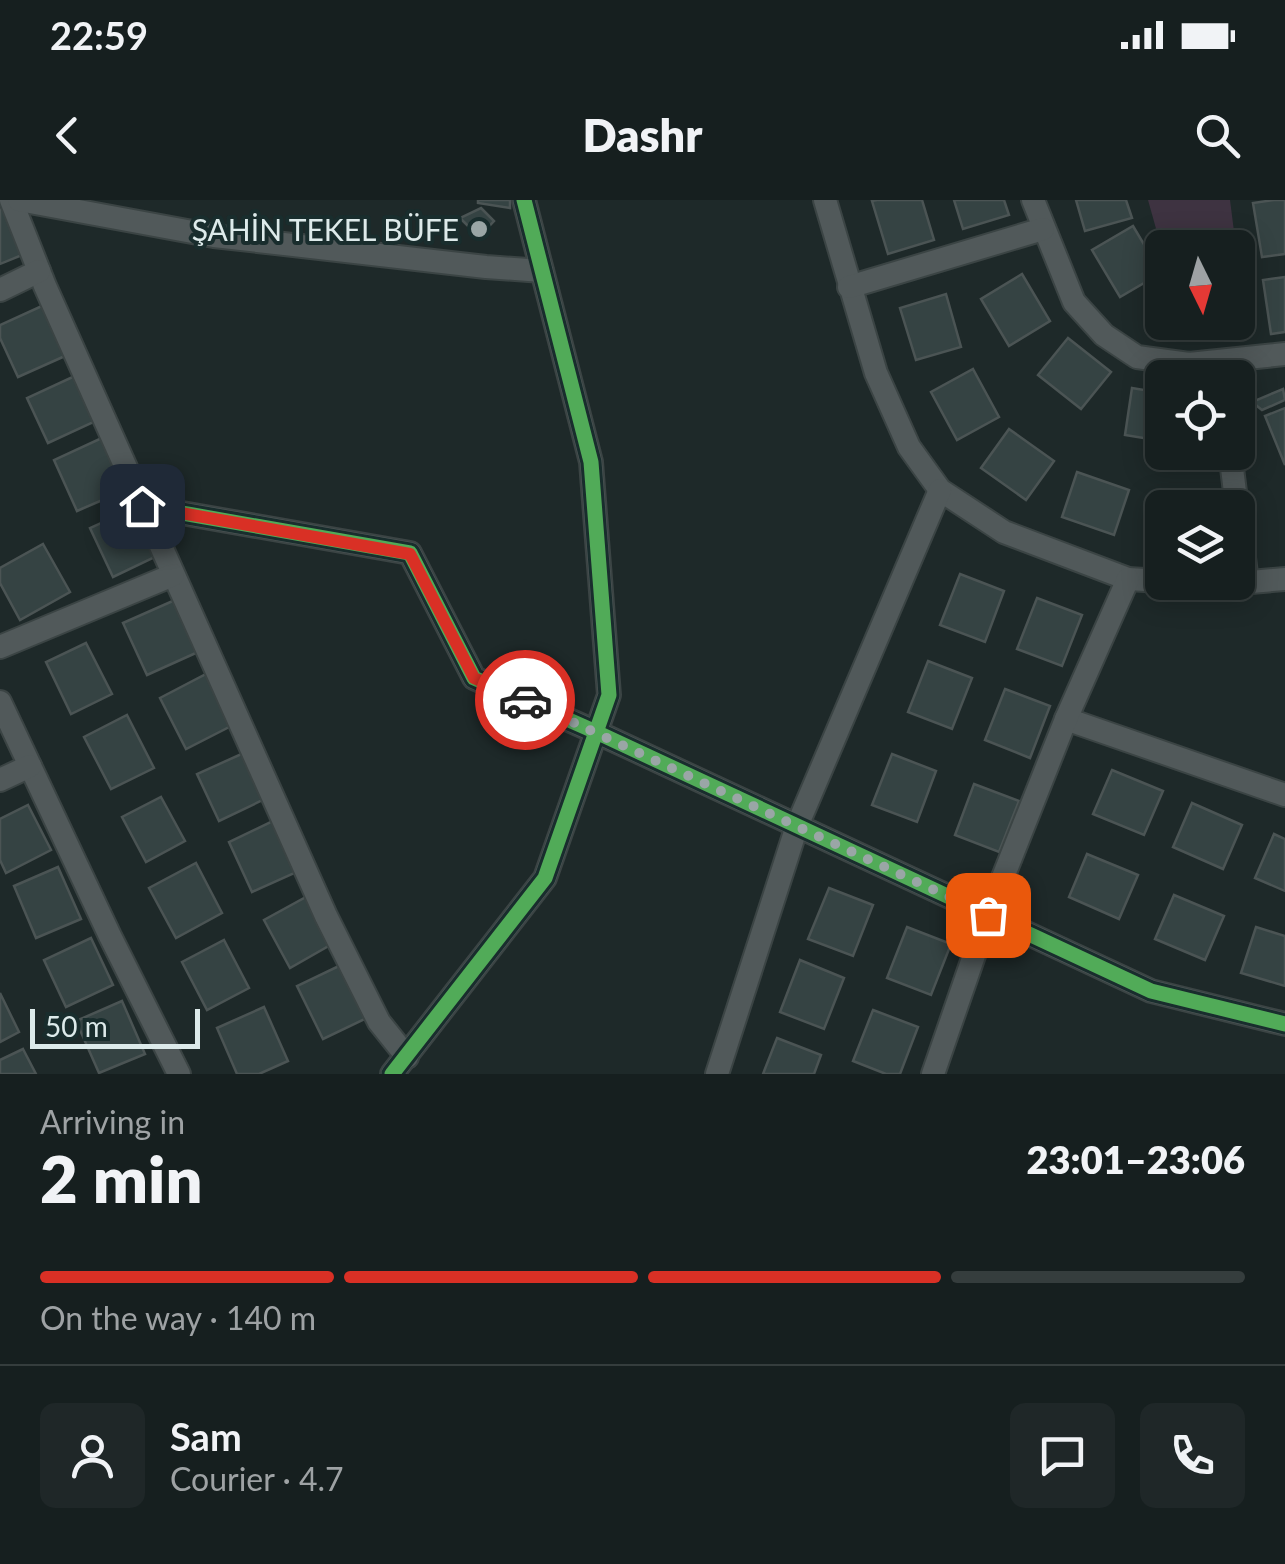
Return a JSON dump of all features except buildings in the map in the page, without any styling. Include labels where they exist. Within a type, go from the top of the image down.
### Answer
[{"type":"street","points":[[524,200],[591,462],[608,695],[545,878],[399,1066],[326,916],[142,506],[39,271],[15,200],[214,236],[542,271]]},
{"type":"street","points":[[825,200],[876,373],[908,447],[940,490],[1004,532],[1128,579],[1145,580]]},
{"type":"street","points":[[1033,200],[1074,302],[1104,335],[1138,357],[1160,360]]},
{"type":"street","points":[[849,286],[1043,229]]},
{"type":"street","points":[[0,290],[39,271]]},
{"type":"street","points":[[1255,361],[1285,354]]},
{"type":"street","points":[[717,1074],[797,826],[940,490]]},
{"type":"street","points":[[142,506],[410,554],[474,678],[1151,991],[1285,1024]]},
{"type":"street","points":[[0,647],[173,575]]},
{"type":"street","points":[[933,1074],[988,915],[1066,719],[1128,579]]},
{"type":"street","points":[[1255,581],[1285,579]]},
{"type":"street","points":[[0,702],[179,1074]]},
{"type":"street","points":[[1066,719],[1285,796]]},
{"type":"street","points":[[0,780],[30,766]]},
{"type":"shaded area","points":[[1148,200],[1230,200],[1234,230],[1156,230]]},
{"type":"cycle path","points":[[392,1074],[545,878],[609,695],[591,462],[524,200]]},
{"type":"cycle path","points":[[142,506],[410,553],[474,678],[1151,991],[1285,1024]]},
{"type":"way so far","points":[[525,700],[988,915]]},
{"type":"place","name":"ŞAHİN TEKEL BÜFE","points":[[479,229]]},
{"type":"route","points":[[142,506],[410,554],[474,678],[525,700]]}]
